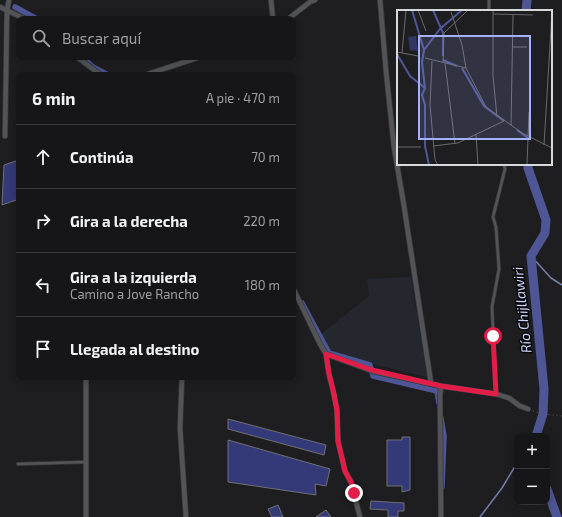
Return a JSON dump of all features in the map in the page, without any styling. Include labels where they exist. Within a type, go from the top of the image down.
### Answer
[{"type":"street","points":[[5,136],[9,0]]},
{"type":"street","points":[[271,0],[273,16]]},
{"type":"street","points":[[292,16],[310,2],[315,0]]},
{"type":"street","points":[[380,0],[386,71],[397,164]]},
{"type":"street","points":[[0,7],[19,16]]},
{"type":"street","points":[[80,60],[94,72]]},
{"type":"street","points":[[154,72],[191,60]]},
{"type":"street","points":[[397,165],[406,214],[430,383]]},
{"type":"street","points":[[296,294],[326,354],[337,410],[338,441],[345,471],[351,482],[360,517]]},
{"type":"street","points":[[326,354],[372,370],[441,386],[496,394],[509,398],[520,406],[528,409]]},
{"type":"street","points":[[86,380],[86,517]]},
{"type":"street","points":[[182,380],[180,428],[186,517]]},
{"type":"street","points":[[441,386],[441,517]]},
{"type":"lane","points":[[496,394],[492,307],[499,269],[496,226],[493,217],[505,169],[504,165]]},
{"type":"lane","points":[[18,464],[86,462]]},
{"type":"path","points":[[528,409],[543,414],[562,416]]},
{"type":"shaded area","points":[[411,277],[427,377],[376,365],[330,350],[321,334],[369,296],[367,279]]},
{"type":"building","points":[[16,161],[16,200],[2,205],[4,165]]},
{"type":"building","points":[[228,419],[326,445],[324,455],[228,429]]},
{"type":"building","points":[[402,437],[410,437],[410,490],[402,492],[402,486],[387,486],[387,440],[402,440]]},
{"type":"building","points":[[228,440],[330,469],[326,486],[315,484],[316,495],[228,482]]},
{"type":"building","points":[[371,501],[404,503],[404,511],[398,511],[398,517],[388,517],[388,510],[370,509]]},
{"type":"building","points":[[278,505],[283,517],[272,517],[268,509]]},
{"type":"building","points":[[326,510],[331,517],[316,517]]},
{"type":"waterway","name":"Río Chijllawiri","points":[[526,10],[527,0]]},
{"type":"waterway","points":[[15,7],[32,16]]},
{"type":"waterway","points":[[85,60],[93,67],[102,72]]},
{"type":"waterway","name":"Río Chijllawiri","points":[[528,165],[546,220],[545,233],[531,256],[544,389],[543,414],[537,433]]},
{"type":"waterway","points":[[531,256],[551,278],[562,285]]},
{"type":"waterway","points":[[302,303],[329,353],[370,365],[373,376],[437,391],[439,403]]},
{"type":"waterway","points":[[441,418],[444,436],[442,487]]},
{"type":"waterway","points":[[480,517],[502,488],[514,468]]},
{"type":"waterway","name":"Río Chijllawiri","points":[[550,497],[557,517]]},
{"type":"route","points":[[354,493],[351,482],[345,471],[338,441],[337,410],[326,354],[372,370],[441,386],[496,394],[493,336]]}]
